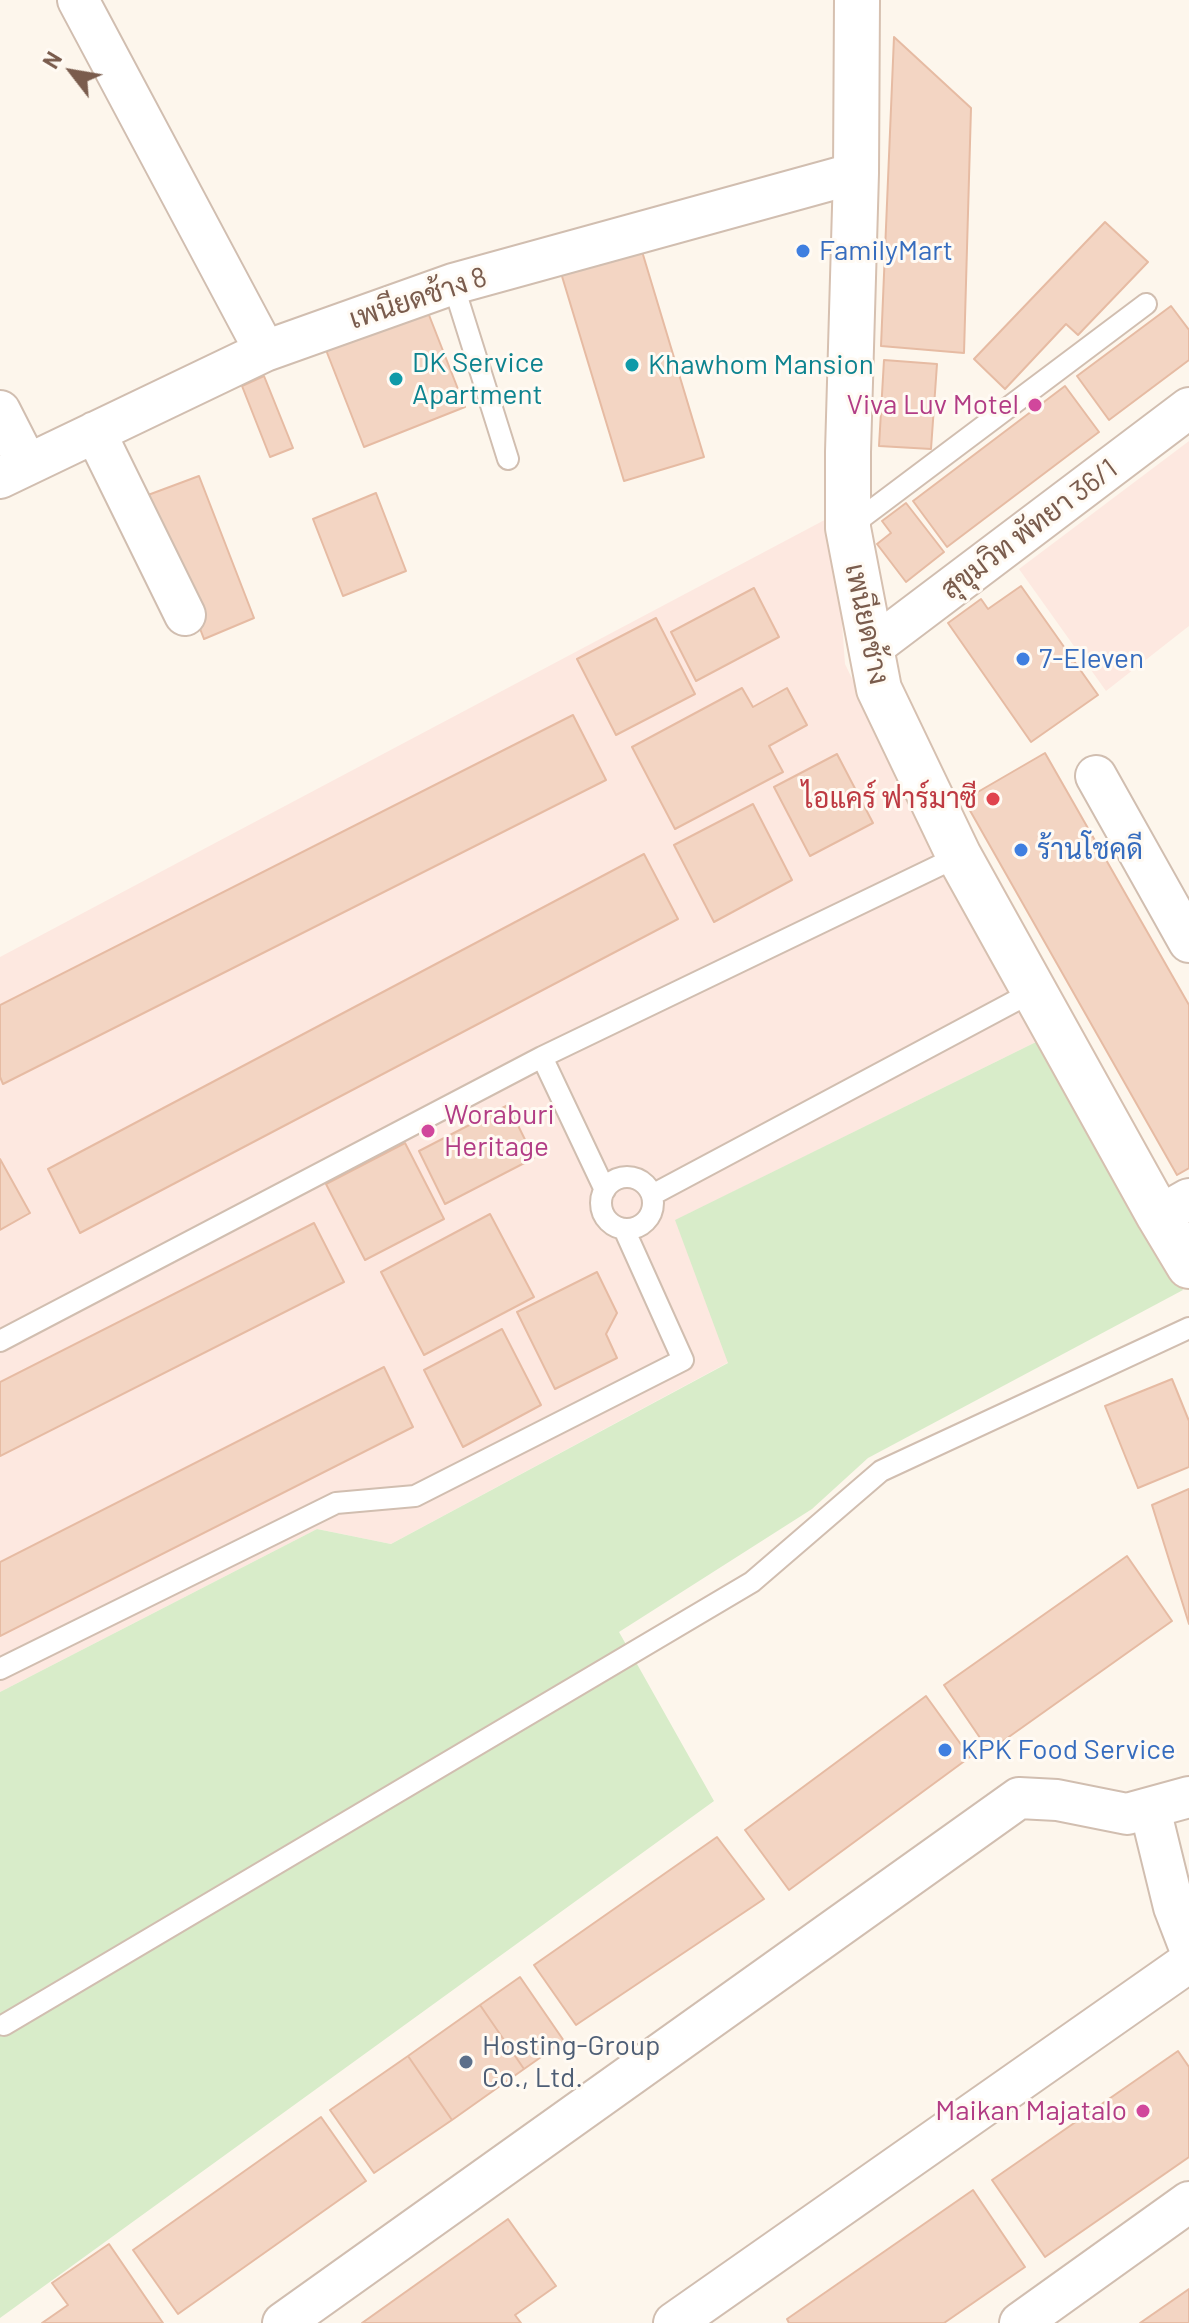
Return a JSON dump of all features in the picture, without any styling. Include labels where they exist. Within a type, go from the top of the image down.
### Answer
[{"type":"street","points":[[78,0],[265,351]]},
{"type":"street","name":"เพนียดช้าง","points":[[857,0],[848,528],[879,689],[959,856],[1034,991],[1174,1208],[1189,1266]]},
{"type":"street","name":"เพนียดช้าง 8","points":[[14,471],[265,351],[453,284],[856,173]]},
{"type":"street","name":"สุขุมวิท พัทยา 36/1","points":[[870,649],[1189,408]]},
{"type":"street","points":[[0,411],[14,471]]},
{"type":"street","points":[[95,432],[185,615]]},
{"type":"street","points":[[1096,776],[1189,942]]},
{"type":"street","points":[[283,2323],[1019,1798],[1057,1800],[1127,1814],[1189,1797]]},
{"type":"street","points":[[1150,1809],[1182,1904],[1189,1946]]},
{"type":"street","points":[[674,2323],[1189,1962]]},
{"type":"street","points":[[1020,2323],[1189,2202]]},
{"type":"lane","points":[[453,284],[508,459]]},
{"type":"lane","points":[[848,528],[1146,304]]},
{"type":"lane","points":[[0,1341],[542,1057],[959,856]]},
{"type":"lane","points":[[652,1195],[1034,991]]},
{"type":"lane","points":[[542,1057],[605,1190]]},
{"type":"lane","points":[[626,1177],[642,1182],[652,1195],[654,1204],[648,1220],[633,1229],[616,1227],[603,1215],[601,1198],[610,1183],[626,1177]]},
{"type":"lane","points":[[0,1669],[336,1503],[415,1496],[683,1360],[624,1229]]},
{"type":"lane","points":[[4,2025],[752,1582],[881,1471],[1189,1328]]},
{"type":"shaded area","points":[[1189,441],[1189,626],[1106,691],[1019,569]]},
{"type":"shaded area","name":"Woraburi Heritage","points":[[834,515],[845,664],[942,864],[1036,1042],[676,1220],[729,1362],[391,1544],[317,1529],[0,1692],[0,957]]},
{"type":"green space","points":[[1036,1042],[1183,1290],[868,1458],[812,1509],[619,1632],[714,1801],[0,2318],[0,1692],[317,1529],[391,1544],[728,1363],[675,1220]]},
{"type":"building","points":[[894,37],[971,108],[964,353],[881,346]]},
{"type":"building","points":[[1105,222],[1148,262],[1078,335],[1066,324],[1005,389],[974,359]]},
{"type":"building","name":"Khawhom Mansion","points":[[641,248],[704,457],[624,481],[561,273]]},
{"type":"building","points":[[1171,306],[1189,330],[1189,360],[1109,420],[1077,376]]},
{"type":"building","name":"DK Service Apartment","points":[[427,310],[465,407],[364,447],[326,350]]},
{"type":"building","points":[[884,360],[937,364],[931,449],[879,446]]},
{"type":"building","points":[[264,376],[293,448],[270,457],[242,386]]},
{"type":"building","points":[[1065,386],[1099,432],[947,547],[913,501]]},
{"type":"building","points":[[199,476],[254,618],[204,639],[148,495]]},
{"type":"building","points":[[376,493],[406,571],[343,596],[313,519]]},
{"type":"building","points":[[906,503],[944,552],[906,582],[877,544],[891,533],[882,521]]},
{"type":"building","name":"7-Eleven","points":[[1021,586],[1098,695],[1031,742],[948,623],[981,599],[988,609]]},
{"type":"building","points":[[754,588],[779,637],[696,681],[671,632]]},
{"type":"building","points":[[656,618],[695,694],[616,735],[577,659]]},
{"type":"building","points":[[742,688],[753,707],[787,688],[807,725],[769,746],[783,772],[675,829],[632,747]]},
{"type":"building","points":[[573,715],[606,780],[3,1084],[0,1077],[0,1005]]},
{"type":"building","points":[[1045,753],[1189,1005],[1189,1168],[1177,1175],[964,800]]},
{"type":"building","points":[[837,754],[873,823],[810,856],[774,787]]},
{"type":"building","points":[[753,804],[792,880],[714,922],[674,845]]},
{"type":"building","points":[[644,854],[678,919],[80,1233],[48,1169]]},
{"type":"building","points":[[508,1105],[534,1158],[445,1204],[419,1151]]},
{"type":"building","points":[[405,1143],[444,1219],[365,1260],[326,1184]]},
{"type":"building","points":[[0,1159],[30,1213],[0,1230]]},
{"type":"building","points":[[490,1214],[534,1297],[424,1355],[381,1272]]},
{"type":"building","points":[[314,1223],[344,1282],[0,1456],[0,1382]]},
{"type":"building","points":[[597,1272],[617,1313],[606,1334],[617,1358],[555,1389],[517,1312]]},
{"type":"building","points":[[502,1329],[541,1405],[463,1447],[424,1370]]},
{"type":"building","points":[[384,1367],[413,1427],[0,1636],[0,1562]]},
{"type":"building","points":[[1172,1379],[1189,1421],[1189,1467],[1138,1488],[1105,1406]]},
{"type":"building","points":[[1189,1489],[1189,1624],[1152,1505]]},
{"type":"building","points":[[1127,1556],[1172,1621],[989,1751],[944,1685]]},
{"type":"building","points":[[926,1696],[970,1757],[789,1890],[745,1830]]},
{"type":"building","points":[[717,1837],[764,1899],[576,2025],[534,1965]]},
{"type":"building","points":[[520,1977],[564,2041],[524,2069],[480,2005]]},
{"type":"building","name":"Hosting-Group Co., Ltd.","points":[[480,2005],[524,2069],[452,2120],[408,2056]]},
{"type":"building","points":[[1178,2051],[1189,2067],[1189,2157],[1045,2257],[992,2180]]},
{"type":"building","points":[[408,2056],[452,2120],[374,2173],[330,2110]]},
{"type":"building","points":[[321,2117],[366,2181],[178,2314],[133,2250]]},
{"type":"building","points":[[973,2190],[1025,2267],[944,2323],[789,2323],[787,2319]]},
{"type":"building","points":[[508,2219],[556,2286],[515,2315],[521,2323],[362,2323]]},
{"type":"building","points":[[109,2244],[163,2323],[42,2323],[68,2305],[52,2283]]},
{"type":"building","points":[[1189,2289],[1189,2323],[1140,2323]]},
{"type":"place","name":"FamilyMart","points":[[803,251]]},
{"type":"place","name":"Khawhom Mansion","points":[[632,365]]},
{"type":"place","name":"DK Service Apartment","points":[[396,379]]},
{"type":"place","name":"Viva Luv Motel","points":[[1035,405]]},
{"type":"place","name":"7-Eleven","points":[[1023,659]]},
{"type":"place","name":"ไอแคร์ ฟาร์มาซี","points":[[993,799]]},
{"type":"place","name":"ร้านโชคดี","points":[[1021,850]]},
{"type":"place","name":"Woraburi Heritage","points":[[428,1131]]},
{"type":"place","name":"KPK Food Service","points":[[945,1750]]},
{"type":"place","name":"Hosting-Group Co., Ltd.","points":[[466,2062]]},
{"type":"place","name":"Maikan Majatalo","points":[[1143,2111]]}]
